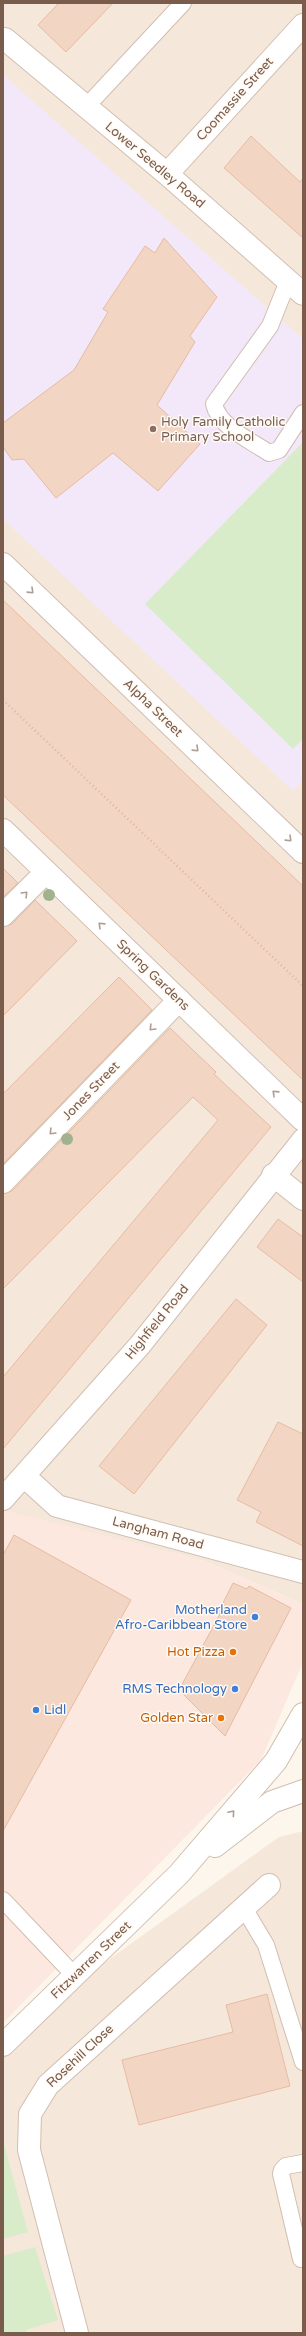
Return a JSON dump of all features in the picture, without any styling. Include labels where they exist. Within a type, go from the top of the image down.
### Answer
[{"type":"street","name":"Coomassie Street","points":[[167,174],[303,25]]},
{"type":"street","name":"Lower Seedley Road","points":[[5,38],[167,174],[296,288]]},
{"type":"street","name":"Alpha Street","points":[[3,564],[303,852]]},
{"type":"street","name":"Spring Gardens","points":[[3,830],[303,1120]]},
{"type":"street","points":[[3,916],[46,872]]},
{"type":"street","name":"Jones Street","points":[[3,1182],[178,1000]]},
{"type":"street","name":"Highfield Road","points":[[5,1493],[24,1476],[140,1345],[273,1175],[303,1140]]},
{"type":"street","points":[[273,1175],[303,1199]]},
{"type":"street","name":"Langham Road","points":[[24,1476],[57,1506],[303,1572]]},
{"type":"street","name":"Fitzwarren Street","points":[[3,2045],[179,1874],[276,1761],[303,1714]]},
{"type":"street","name":"Fitzwarren Street","points":[[179,1874],[272,1802],[303,1791]]},
{"type":"street","name":"Rosehill Close","points":[[78,2333],[29,2150],[30,2114],[48,2085],[269,1885]]},
{"type":"lane","points":[[86,107],[183,3]]},
{"type":"lane","points":[[296,288],[214,404],[216,412],[223,422],[269,453],[279,450],[303,413]]},
{"type":"lane","points":[[3,1900],[74,1975]]},
{"type":"lane","points":[[244,1908],[266,1945],[303,2062]]},
{"type":"lane","points":[[302,2259],[281,2174],[282,2170],[286,2166],[303,2163]]},
{"type":"path","points":[[3,700],[303,986]]},
{"type":"shaded area","points":[[3,3],[303,3],[303,1604],[204,1561],[3,1511]]},
{"type":"shaded area","name":"Holy Family Catholic Primary School","points":[[3,75],[303,339],[303,780],[293,791],[3,519]]},
{"type":"shaded area","points":[[3,1510],[204,1561],[303,1604],[303,1662],[261,1760],[3,2023]]},
{"type":"shaded area","points":[[303,1831],[303,2333],[3,2333],[3,2036],[279,1837]]},
{"type":"green space","points":[[303,442],[303,739],[293,749],[145,604]]},
{"type":"green space","points":[[3,2141],[28,2232],[3,2239]]},
{"type":"green space","points":[[35,2247],[58,2320],[26,2330],[26,2333],[3,2333],[3,2256]]},
{"type":"building","points":[[59,3],[113,3],[66,52],[38,25]]},
{"type":"building","points":[[251,136],[300,182],[303,178],[303,238],[224,168]]},
{"type":"building","points":[[164,238],[217,297],[190,336],[195,342],[157,405],[200,444],[158,491],[113,453],[56,498],[24,459],[12,460],[3,447],[3,423],[74,370],[108,312],[103,309],[145,246],[155,253]]},
{"type":"building","points":[[3,600],[303,886],[303,1080],[3,795]]},
{"type":"building","points":[[3,868],[18,883],[3,897]]},
{"type":"building","points":[[35,900],[77,941],[3,1016],[3,927],[12,924]]},
{"type":"building","points":[[119,977],[152,1010],[3,1164],[3,1094]]},
{"type":"building","points":[[170,1028],[216,1072],[214,1074],[271,1127],[3,1449],[3,1377],[218,1120],[193,1097],[3,1289],[3,1194],[12,1191]]},
{"type":"building","points":[[278,1219],[303,1237],[303,1282],[257,1247]]},
{"type":"building","points":[[236,1299],[267,1325],[134,1494],[99,1466]]},
{"type":"building","points":[[278,1422],[303,1434],[303,1546],[256,1522],[261,1512],[237,1500]]},
{"type":"building","name":"Lidl","points":[[14,1535],[131,1600],[3,1831],[3,1555]]},
{"type":"building","points":[[233,1583],[247,1589],[249,1586],[291,1608],[225,1736],[179,1690],[220,1614],[218,1613]]},
{"type":"building","points":[[267,1994],[290,2086],[139,2125],[122,2060],[233,2032],[226,2005]]},
{"type":"place","name":"Holy Family Catholic Primary School","points":[[153,429]]},
{"type":"place","name":"Motherland Afro-Caribbean Store","points":[[255,1617]]},
{"type":"place","name":"Hot Pizza","points":[[233,1652]]},
{"type":"place","name":"RMS Technology","points":[[235,1689]]},
{"type":"place","name":"Lidl","points":[[36,1710]]},
{"type":"place","name":"Golden Star","points":[[221,1718]]}]
